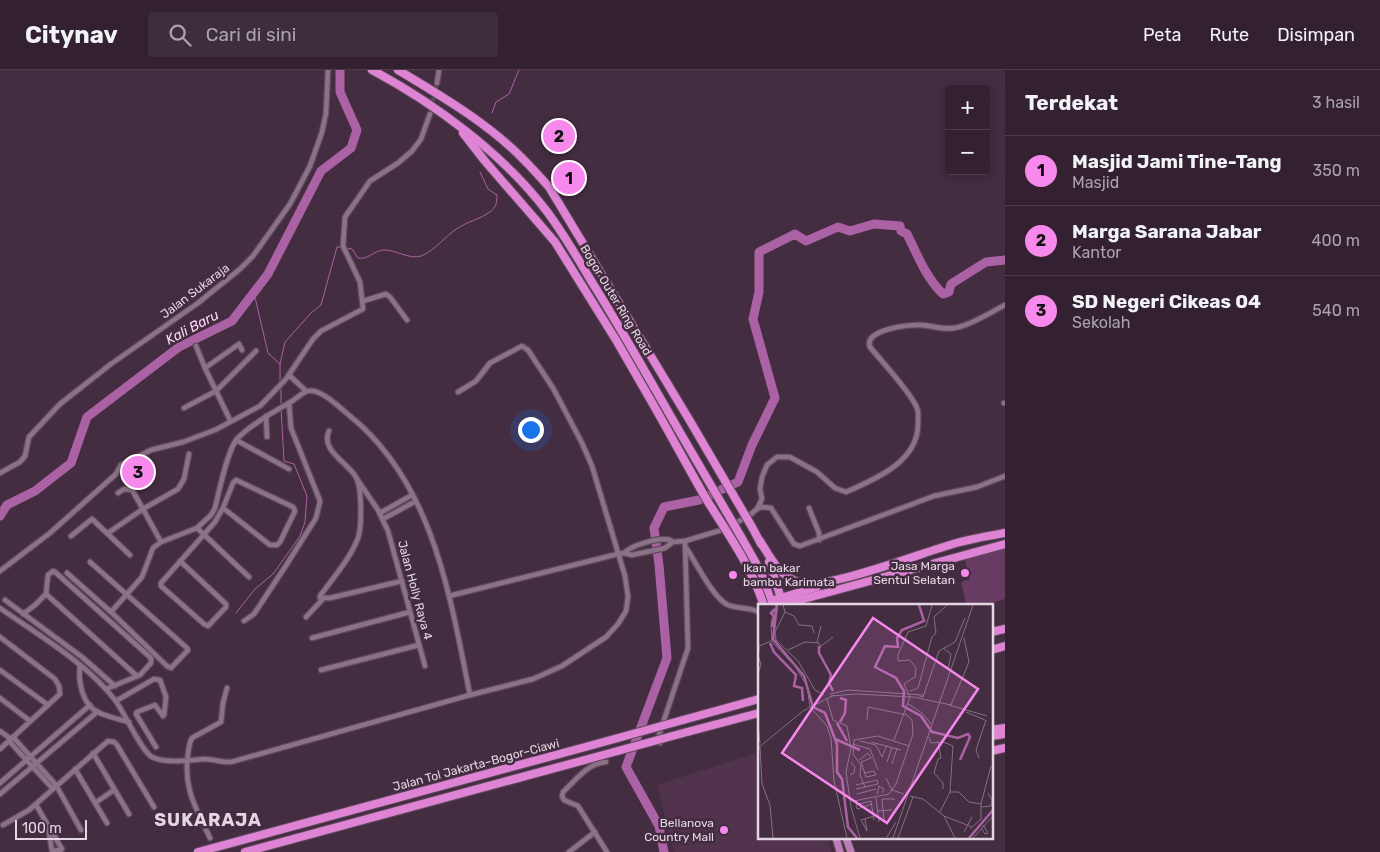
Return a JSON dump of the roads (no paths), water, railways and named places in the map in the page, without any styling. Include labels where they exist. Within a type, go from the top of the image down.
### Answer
[{"type":"highway","name":"Bogor Outer Ring Road","points":[[372,70],[417,96],[485,146],[544,208],[566,239],[613,316],[761,572],[776,604]]},
{"type":"highway","name":"Bogor Outer Ring Road","points":[[398,70],[500,138],[549,187],[760,541],[772,568],[776,604]]},
{"type":"highway","points":[[456,124],[484,160],[555,242],[616,340],[752,574],[776,604]]},
{"type":"highway","points":[[776,604],[848,577],[954,544],[1005,533]]},
{"type":"highway","points":[[760,541],[780,571],[792,580],[809,584],[848,577]]},
{"type":"highway","points":[[776,604],[799,603],[1005,544]]},
{"type":"highway","points":[[993,632],[1005,628]]},
{"type":"highway","points":[[992,650],[1005,646]]},
{"type":"highway","name":"Jalan Tol Jakarta–Bogor–Ciawi","points":[[198,852],[590,746],[758,698]]},
{"type":"highway","name":"Jalan Tol Jakarta–Bogor–Ciawi","points":[[245,852],[758,713]]},
{"type":"highway","points":[[992,730],[1005,728]]},
{"type":"highway","points":[[992,736],[1005,734]]},
{"type":"highway","points":[[992,751],[1005,748]]},
{"type":"main road","points":[[847,840],[851,852]]},
{"type":"street","name":"Jalan Sukaraja","points":[[0,473],[20,462],[25,456],[29,437],[60,404],[111,364],[205,297],[240,269],[255,254],[290,204],[310,166],[322,132],[326,113],[328,70]]},
{"type":"street","points":[[437,83],[439,70]]},
{"type":"street","points":[[0,571],[50,533],[116,474],[121,465],[151,450],[183,442],[215,430],[230,420],[260,406],[287,377],[317,335],[336,322],[363,309],[360,282],[343,248],[344,225],[348,212],[370,181],[398,164],[412,151],[421,139],[430,114]]},
{"type":"street","points":[[363,301],[386,294],[407,320]]},
{"type":"street","points":[[757,509],[762,499],[760,489],[762,477],[767,465],[777,457],[790,457],[817,472],[835,488],[846,492],[865,483],[906,457],[916,440],[919,430],[917,407],[870,347],[870,339],[876,334],[900,326],[920,324],[950,329],[961,327],[1005,304]]},
{"type":"street","points":[[205,368],[239,344],[242,350]]},
{"type":"street","points":[[196,346],[230,420]]},
{"type":"street","points":[[0,608],[80,666],[106,689],[116,700],[145,751],[158,759],[187,761],[207,759],[221,763],[231,762],[543,675],[562,666],[606,637],[618,624],[626,611],[628,597],[625,576],[592,466],[553,388],[528,350],[522,346],[490,364],[476,380],[458,392]]},
{"type":"street","points":[[184,408],[216,391],[256,351]]},
{"type":"street","points":[[287,377],[306,391]]},
{"type":"street","points":[[111,612],[142,578],[153,548],[162,542],[197,528],[211,515],[215,508],[228,459],[236,440],[275,410],[306,391],[313,390],[324,395],[368,431],[389,455],[416,500],[433,539],[449,596],[470,695]]},
{"type":"street","points":[[244,621],[254,614],[319,510],[320,502],[290,428],[286,404]]},
{"type":"street","points":[[266,416],[267,437]]},
{"type":"street","name":"Jalan Holly Raya 4","points":[[329,431],[326,437],[327,445],[356,478],[383,519],[392,544],[425,666]]},
{"type":"street","points":[[236,440],[289,469]]},
{"type":"street","points":[[108,534],[143,509],[178,488],[184,479],[189,454]]},
{"type":"street","points":[[121,465],[128,478]]},
{"type":"street","points":[[624,553],[632,546],[661,539],[673,542],[685,541],[728,528],[762,507],[771,508],[794,544],[800,546],[934,496],[977,487],[1005,476]]},
{"type":"street","points":[[322,600],[320,596],[348,557],[358,537],[361,504],[356,478]]},
{"type":"street","points":[[180,561],[226,604],[226,607],[208,626],[161,586],[160,583],[215,522],[233,483],[236,480],[293,507],[295,511],[280,542],[277,545],[270,545],[223,508]]},
{"type":"street","points":[[118,493],[124,489],[132,490],[162,542]]},
{"type":"street","points":[[380,513],[412,494]]},
{"type":"street","points":[[383,519],[416,500]]},
{"type":"street","points":[[809,508],[820,533],[819,540]]},
{"type":"street","points":[[71,536],[92,520],[130,555]]},
{"type":"street","points":[[197,528],[249,577]]},
{"type":"street","points":[[660,743],[658,738],[688,648],[685,541]]},
{"type":"street","points":[[449,596],[618,554],[624,553],[632,556],[669,546],[673,542]]},
{"type":"street","points":[[686,548],[714,592],[728,605],[753,608],[758,611]]},
{"type":"street","points":[[68,573],[167,666],[172,667],[188,650],[187,648],[90,562]]},
{"type":"street","points":[[23,614],[46,594],[48,575],[53,571],[150,658],[150,663],[144,672],[106,689]]},
{"type":"street","points":[[306,617],[322,600],[402,581]]},
{"type":"street","points":[[46,594],[137,676]]},
{"type":"street","points":[[5,600],[82,657],[115,686]]},
{"type":"street","points":[[312,638],[410,612]]},
{"type":"street","points":[[0,638],[55,679],[59,686],[60,694],[0,749]]},
{"type":"street","points":[[321,670],[419,644]]},
{"type":"street","points":[[80,666],[80,688],[96,712],[129,722]]},
{"type":"street","points":[[0,670],[48,705]]},
{"type":"street","points":[[144,672],[147,682]]},
{"type":"street","points":[[116,700],[154,679],[160,680],[166,697],[164,715],[162,716],[156,705]]},
{"type":"street","points":[[210,838],[190,794],[187,783],[187,761],[192,738],[221,722],[223,703],[228,688]]},
{"type":"street","points":[[156,747],[136,714],[152,705],[156,705],[166,697]]},
{"type":"street","points":[[0,698],[30,721]]},
{"type":"street","points":[[0,783],[90,705]]},
{"type":"street","points":[[0,794],[96,712]]},
{"type":"street","points":[[0,732],[11,739],[54,787],[81,830]]},
{"type":"street","points":[[3,824],[27,812],[106,742],[114,742],[154,807]]},
{"type":"street","points":[[93,754],[129,814]]},
{"type":"street","points":[[606,762],[599,762],[592,766],[562,796],[564,800],[578,806],[607,852]]},
{"type":"street","points":[[75,769],[107,823]]},
{"type":"street","points":[[95,803],[114,790]]},
{"type":"street","points":[[36,804],[62,849],[61,850],[52,851],[48,826]]},
{"type":"street","points":[[572,851],[595,832]]},
{"type":"waterway","name":"Kali Baru","points":[[0,516],[7,505],[35,491],[71,463],[87,417],[179,347],[232,321],[268,274],[321,171],[351,148],[357,130],[340,92],[340,70]]},
{"type":"waterway","points":[[492,113],[496,102],[509,94],[519,70]]},
{"type":"waterway","points":[[346,248],[352,249],[358,258],[367,257],[383,250],[412,257],[421,256],[436,247],[458,228],[494,209],[497,195],[488,189],[480,172]]},
{"type":"waterway","points":[[664,852],[659,826],[626,767],[667,658],[654,528],[664,507],[699,500],[738,482],[752,445],[775,398],[753,319],[759,292],[759,252],[795,234],[806,241],[838,227],[850,231],[874,224],[900,226],[901,231],[907,234],[927,273],[943,294],[949,292],[951,284],[986,262],[1005,260]]},
{"type":"waterway","points":[[280,364],[285,342],[311,313],[321,305],[337,247],[340,247]]},
{"type":"waterway","points":[[254,293],[268,353],[280,364],[280,382]]},
{"type":"waterway","points":[[281,388],[281,404]]},
{"type":"waterway","points":[[236,613],[255,589],[273,574],[300,536],[305,522],[307,496],[294,464],[284,461],[281,408]]},
{"type":"tunnel","points":[[430,114],[437,83]]},
{"type":"place","name":"Marga Sarana Jabar","points":[[559,136]]},
{"type":"place","name":"Masjid Jami Tine-Tang","points":[[569,178]]},
{"type":"place","name":"SD Negeri Cikeas 04","points":[[138,472]]},
{"type":"place","name":"Jasa Marga Sentul Selatan","points":[[965,573]]},
{"type":"place","name":"Ikan bakar bambu Karimata","points":[[733,575]]},
{"type":"place","name":"Bellanova Country Mall","points":[[724,830]]},
{"type":"district","name":"SUKARAJA","points":[[208,820]]}]
